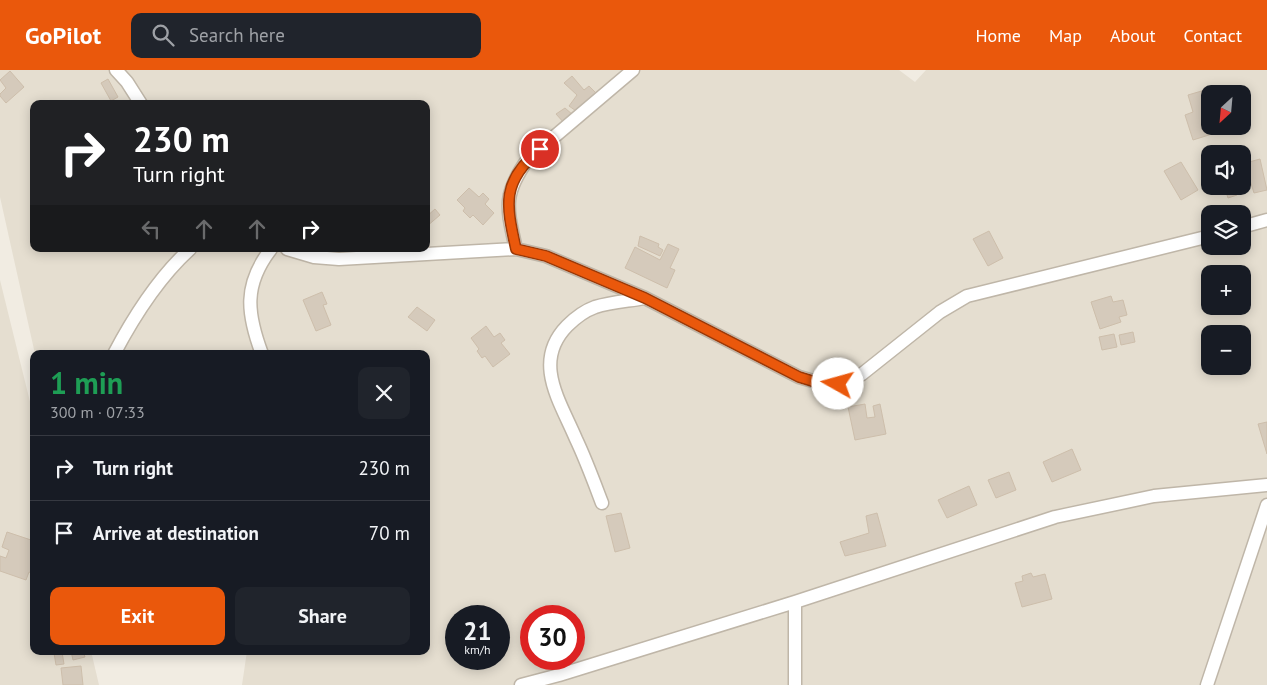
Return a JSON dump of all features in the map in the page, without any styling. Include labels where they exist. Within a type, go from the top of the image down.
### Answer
[{"type":"street","points":[[116,70],[127,82],[138,100]]},
{"type":"street","points":[[516,249],[508,207],[509,191],[517,174],[528,159],[633,70]]},
{"type":"street","points":[[1251,224],[1267,220]]},
{"type":"street","points":[[297,252],[314,257],[338,260],[516,249],[546,256],[645,298],[799,377],[822,384],[838,384],[848,382],[862,374],[940,312],[967,296],[1201,238]]},
{"type":"street","points":[[116,350],[130,323],[157,286],[187,252]]},
{"type":"street","points":[[261,350],[252,327],[250,291],[260,266],[269,252]]},
{"type":"street","points":[[602,503],[557,398],[550,371],[551,350],[560,333],[576,317],[595,307],[645,298]]},
{"type":"street","points":[[521,685],[795,602],[1055,516],[1154,496],[1267,485]]},
{"type":"street","points":[[1207,685],[1267,505]]},
{"type":"street","points":[[795,602],[795,685]]},
{"type":"shaded area","points":[[0,70],[899,70],[915,82],[926,70],[1267,70],[1267,685],[242,685],[246,655],[430,655],[430,350],[34,350],[0,197]]},
{"type":"shaded area","points":[[0,280],[30,402],[30,655],[92,655],[99,685],[0,685]]},
{"type":"building","points":[[10,71],[24,87],[6,103],[0,96],[6,88],[0,80]]},
{"type":"building","points":[[572,76],[584,90],[589,86],[597,94],[579,113],[569,106],[577,95],[564,83]]},
{"type":"building","points":[[108,79],[118,97],[110,100],[101,83]]},
{"type":"building","points":[[1201,91],[1201,135],[1209,135],[1193,140],[1185,115],[1193,112],[1188,95]]},
{"type":"building","points":[[565,108],[573,115],[565,124],[556,114]]},
{"type":"building","points":[[1260,159],[1267,190],[1254,193],[1251,183],[1251,162]]},
{"type":"building","points":[[1181,162],[1198,190],[1181,200],[1164,171]]},
{"type":"building","points":[[469,188],[479,197],[483,193],[489,199],[485,204],[494,213],[483,225],[473,215],[470,218],[463,211],[465,208],[457,200]]},
{"type":"building","points":[[435,209],[440,215],[430,224],[430,213]]},
{"type":"building","points":[[989,231],[1003,258],[988,266],[973,239]]},
{"type":"building","points":[[640,236],[659,244],[658,247],[663,250],[660,256],[638,246]]},
{"type":"building","points":[[668,244],[679,249],[670,268],[675,270],[667,288],[625,268],[635,247],[660,260]]},
{"type":"building","points":[[322,292],[327,304],[323,305],[331,325],[316,331],[303,300]]},
{"type":"building","points":[[1111,296],[1113,302],[1123,300],[1127,315],[1119,317],[1121,322],[1100,329],[1091,302]]},
{"type":"building","points":[[417,307],[435,320],[427,331],[408,317]]},
{"type":"building","points":[[486,326],[494,337],[500,333],[505,340],[501,343],[510,354],[493,367],[485,356],[482,358],[477,351],[479,349],[471,338]]},
{"type":"building","points":[[1133,332],[1135,342],[1121,345],[1119,335]]},
{"type":"building","points":[[1114,334],[1117,347],[1102,350],[1099,337]]},
{"type":"building","points":[[865,404],[867,418],[875,417],[873,406],[880,404],[886,434],[855,440],[848,407]]},
{"type":"building","points":[[1267,422],[1267,454],[1258,424]]},
{"type":"building","points":[[1072,449],[1081,470],[1052,482],[1043,462]]},
{"type":"building","points":[[1009,472],[1016,490],[996,498],[988,480]]},
{"type":"building","points":[[969,486],[977,505],[947,518],[938,500]]},
{"type":"building","points":[[621,513],[630,548],[615,552],[606,516]]},
{"type":"building","points":[[877,513],[886,546],[845,556],[840,542],[869,533],[866,516]]},
{"type":"building","points":[[7,532],[30,540],[30,572],[26,580],[0,571],[0,556],[6,558],[9,550],[2,547]]},
{"type":"building","points":[[1031,573],[1033,577],[1045,574],[1052,599],[1022,607],[1015,583],[1023,581],[1022,576]]},
{"type":"building","points":[[54,655],[62,655],[64,664],[56,665]]},
{"type":"building","points":[[72,655],[84,655],[85,657],[73,660]]},
{"type":"building","points":[[81,666],[83,685],[63,685],[61,668]]},
{"type":"route","points":[[540,149],[528,159],[517,174],[509,191],[508,207],[516,249],[546,256],[645,298],[799,377],[822,384],[838,384]]}]
